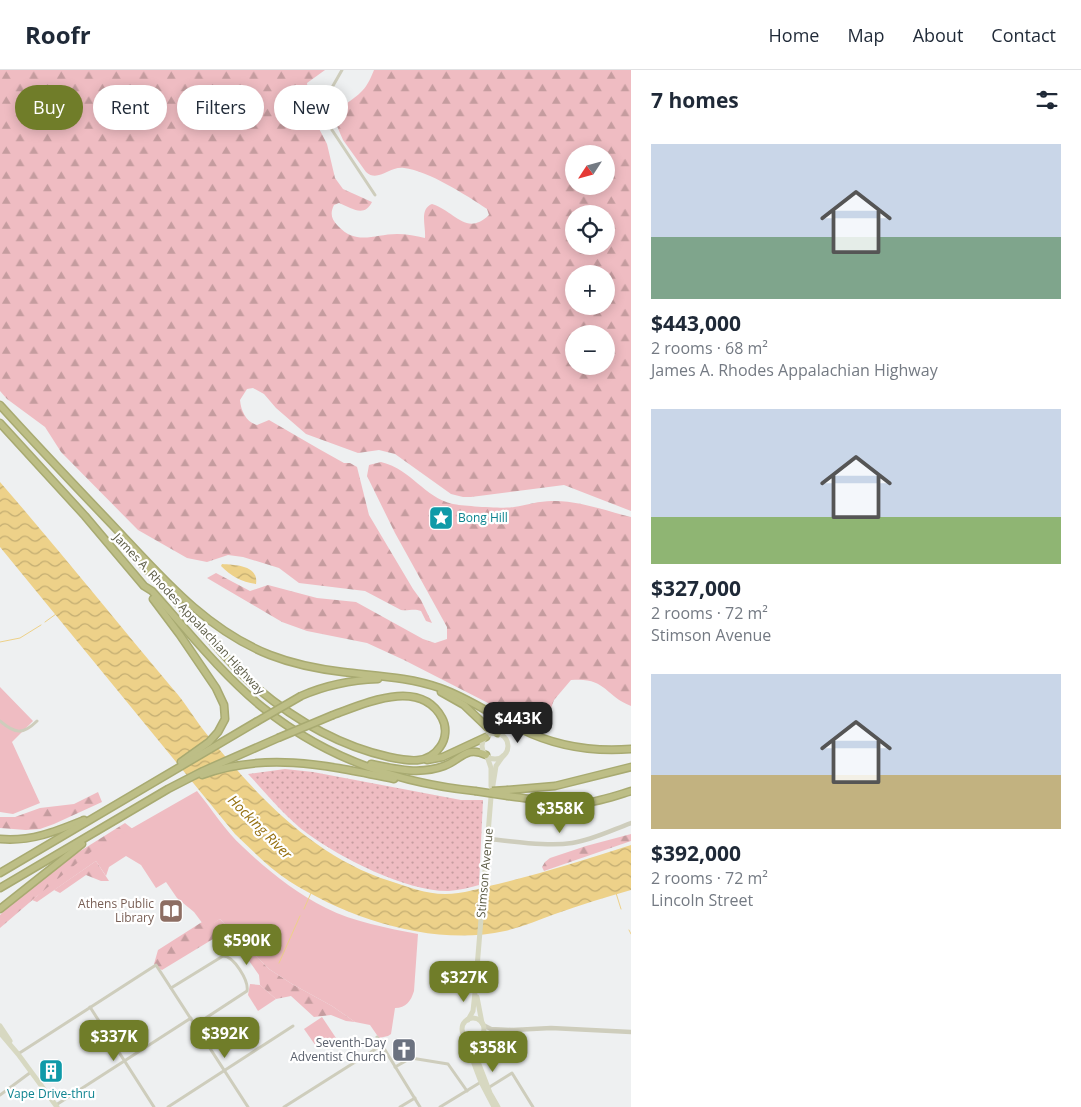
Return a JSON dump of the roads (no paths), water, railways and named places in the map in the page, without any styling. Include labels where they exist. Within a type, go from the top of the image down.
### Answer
[{"type":"highway","name":"James A. Rhodes Appalachian Highway","points":[[0,405],[180,596],[226,633],[270,655],[303,666],[419,682],[456,694],[520,728],[554,742],[593,749],[631,749]]},
{"type":"highway","points":[[15,421],[216,646],[256,687],[298,718],[338,740],[368,752],[411,761],[443,757],[486,737]]},
{"type":"highway","name":"James A. Rhodes Appalachian Highway","points":[[0,423],[85,516],[144,586],[152,591],[221,668],[261,706],[311,740],[350,761],[416,783],[475,791],[508,793],[555,786],[631,767]]},
{"type":"highway","points":[[144,586],[180,634],[220,696],[225,712],[223,724],[209,742],[162,777]]},
{"type":"highway","points":[[0,873],[301,696],[321,688],[350,681],[394,678]]},
{"type":"highway","points":[[419,682],[460,702],[489,728],[498,733]]},
{"type":"highway","points":[[0,888],[203,770],[332,715],[384,697],[408,697],[425,702],[439,714],[444,723],[444,741],[440,748],[424,760]]},
{"type":"highway","points":[[350,761],[414,771],[442,767],[470,752],[478,751],[486,755]]},
{"type":"highway","points":[[189,778],[257,762],[289,762],[312,764],[416,783]]},
{"type":"highway","points":[[508,793],[571,803],[594,801],[631,791]]},
{"type":"highway","points":[[0,839],[27,840],[40,837],[97,815]]},
{"type":"highway","points":[[0,909],[57,862],[108,826]]},
{"type":"main road","points":[[486,755],[495,759],[503,756],[508,750],[508,743],[504,736],[498,733],[491,734],[486,737],[482,746],[491,768],[491,796]]},
{"type":"main road","name":"Stimson Avenue","points":[[468,1020],[472,1012],[476,992],[491,796],[496,766],[503,756]]},
{"type":"main road","name":"Stimson Avenue","points":[[476,992],[482,1024]]},
{"type":"main road","points":[[494,1107],[481,1082],[464,1036],[462,1027],[468,1020],[475,1019],[482,1024],[483,1032],[475,1047],[475,1054],[488,1088],[498,1107]]},
{"type":"main road","points":[[0,1026],[56,1106]]},
{"type":"main road","points":[[0,1032],[18,1054]]},
{"type":"main road","points":[[464,1036],[471,1040],[479,1038]]},
{"type":"street","points":[[342,70],[322,105],[324,114],[332,130],[375,195]]},
{"type":"street","points":[[0,721],[12,730],[20,732],[26,730],[37,720]]},
{"type":"street","points":[[488,839],[571,844],[631,824]]},
{"type":"street","points":[[171,988],[222,956],[230,958],[235,963],[247,982],[247,991],[195,1025]]},
{"type":"street","points":[[18,1054],[156,965],[248,1107]]},
{"type":"street","points":[[90,1007],[154,1107]]},
{"type":"street","points":[[56,1106],[192,1018]]},
{"type":"street","points":[[482,1024],[490,1029],[558,1028],[631,1032]]},
{"type":"street","points":[[168,1107],[293,1026]]},
{"type":"street","points":[[479,1038],[514,1030]]},
{"type":"street","points":[[377,1038],[420,1107]]},
{"type":"street","points":[[284,1107],[382,1045]]},
{"type":"street","points":[[395,1067],[411,1058],[448,1064],[466,1091]]},
{"type":"street","points":[[0,1095],[31,1072]]},
{"type":"street","points":[[488,1088],[512,1073],[533,1107]]},
{"type":"street","points":[[440,1107],[481,1082]]},
{"type":"street","points":[[400,1107],[415,1098]]},
{"type":"water","name":"Hocking River","points":[[0,482],[177,694],[205,732],[244,778],[287,820],[335,856],[362,870],[410,888],[438,894],[452,894],[515,880],[631,845],[631,890],[583,904],[505,931],[478,935],[450,935],[421,932],[365,918],[313,895],[289,881],[268,865],[235,834],[0,547]]},
{"type":"water","points":[[222,564],[245,567],[254,573],[256,584],[237,578],[221,566]]},
{"type":"waterway","points":[[45,622],[56,614]]},
{"type":"waterway","points":[[0,642],[20,638],[41,625]]},
{"type":"waterway","points":[[304,909],[311,893]]},
{"type":"waterway","points":[[616,893],[621,909]]},
{"type":"waterway","points":[[279,963],[300,916]]},
{"type":"waterway","points":[[629,930],[631,934]]},
{"type":"place","name":"Bong Hill","points":[[441,518]]},
{"type":"place","name":"Athens Public Library","points":[[171,911]]},
{"type":"place","name":"Seventh-Day Adventist Church","points":[[404,1050]]},
{"type":"place","name":"Vape Drive-thru","points":[[51,1071]]}]
